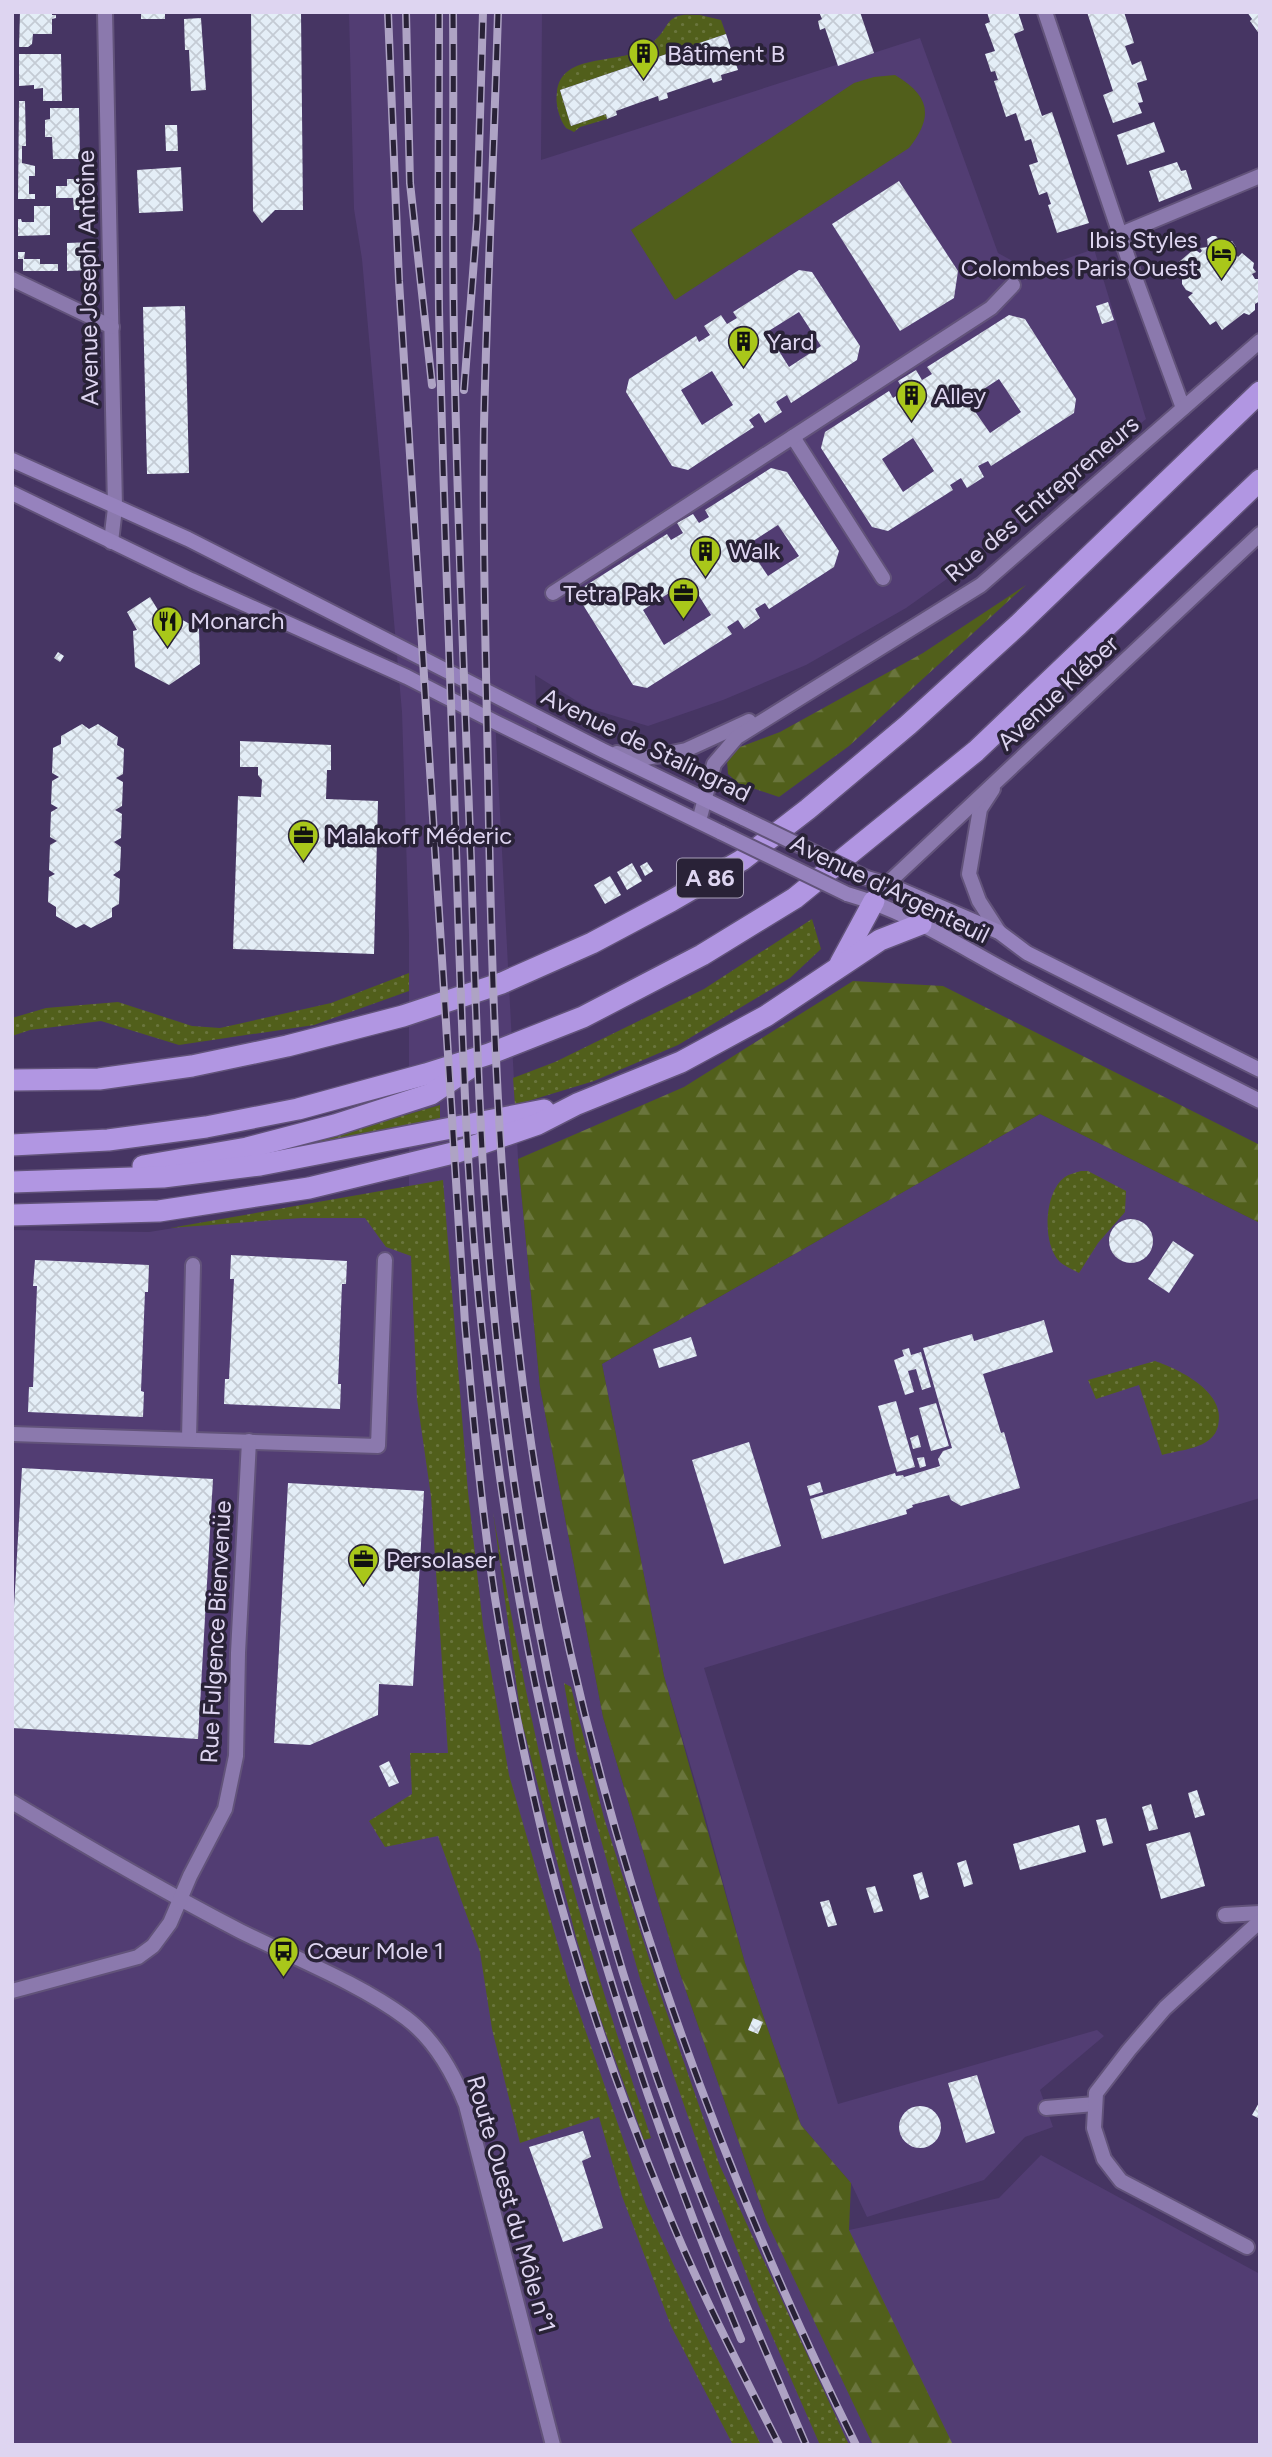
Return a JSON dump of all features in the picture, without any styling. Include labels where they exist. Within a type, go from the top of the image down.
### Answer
[{"type":"highway","name":"A 86","points":[[12,1080],[99,1079],[192,1066],[287,1046],[403,1016],[502,984],[592,943],[671,901],[742,860],[908,725],[1018,625],[1260,392]]},
{"type":"highway","name":"A 86","points":[[12,1145],[108,1140],[206,1127],[298,1109],[426,1074],[489,1054],[583,1017],[702,955],[795,898],[976,751],[1260,480]]},
{"type":"highway","points":[[839,966],[874,901]]},
{"type":"highway","points":[[12,1214],[159,1211],[309,1188],[457,1152],[538,1124],[577,1104],[681,1062],[766,1016],[880,940],[921,924]]},
{"type":"highway","points":[[12,1182],[247,1148],[335,1125],[431,1094],[489,1054]]},
{"type":"highway","points":[[12,1182],[163,1177],[260,1165],[577,1104]]},
{"type":"main road","name":"Avenue de Stalingrad","points":[[12,460],[188,539],[602,750],[867,878],[999,932],[1027,953],[1260,1070]]},
{"type":"main road","points":[[12,493],[111,542]]},
{"type":"main road","name":"Avenue d'Argenteuil","points":[[111,542],[407,677],[847,894],[874,901],[1014,976],[1260,1101]]},
{"type":"street","name":"Avenue Joseph Antoine","points":[[105,12],[115,508],[111,542]]},
{"type":"street","points":[[1045,12],[1183,408]]},
{"type":"street","points":[[1121,234],[1260,176]]},
{"type":"street","points":[[12,279],[112,327]]},
{"type":"street","points":[[553,593],[991,308],[1013,285]]},
{"type":"street","name":"Rue des Entrepreneurs","points":[[699,821],[714,764],[737,737],[981,585],[1260,341]]},
{"type":"street","points":[[793,438],[883,578]]},
{"type":"street","name":"Avenue Kléber","points":[[874,901],[887,884],[1260,534]]},
{"type":"street","name":"Rue des Entrepreneurs","points":[[602,750],[642,759],[686,750],[804,695]]},
{"type":"street","points":[[999,932],[979,901],[969,874],[980,809],[1000,778]]},
{"type":"street","points":[[12,1434],[378,1446],[385,1260]]},
{"type":"street","points":[[189,1439],[193,1265]]},
{"type":"street","name":"Rue Fulgence Bienvenüe","points":[[12,1991],[138,1957],[153,1946],[170,1923],[182,1900],[190,1876],[225,1808],[236,1756],[238,1653],[249,1441]]},
{"type":"street","name":"Route Ouest du Môle n°1","points":[[12,1802],[182,1900],[371,1997],[407,2019],[442,2056],[466,2105],[553,2445]]},
{"type":"street","points":[[1225,1915],[1260,1913]]},
{"type":"street","points":[[1247,2246],[1121,2180],[1104,2159],[1094,2128],[1096,2093],[1165,2008],[1260,1921]]},
{"type":"street","points":[[1046,2108],[1095,2104]]},
{"type":"shaded area","points":[[349,12],[542,12],[541,160],[920,38],[998,253],[1031,271],[1094,249],[1146,419],[982,554],[906,608],[806,665],[723,700],[648,726],[588,708],[535,675],[537,738],[495,717],[518,1158],[540,1387],[603,1717],[678,1968],[766,2220],[849,2230],[999,2198],[1041,2155],[1260,2274],[1260,2445],[12,2445],[12,1230],[149,1232],[409,1190],[409,936],[402,712],[362,259],[354,209]]},
{"type":"shaded area","points":[[1040,1114],[1260,1223],[1260,1498],[704,1668],[838,2104],[1097,2030],[1104,2036],[1040,2090],[1053,2127],[1025,2137],[984,2180],[867,2217],[851,2183],[801,2125],[745,1963],[664,1676],[602,1364]]},
{"type":"green space","points":[[700,15],[721,20],[726,34],[560,90],[571,126],[606,114],[607,119],[580,127],[574,132],[566,128],[557,106],[557,92],[568,71],[589,62],[638,51],[655,40],[675,17]]},
{"type":"green space","points":[[895,75],[915,91],[924,107],[922,126],[909,148],[675,300],[631,230],[854,83]]},
{"type":"green space","points":[[1026,585],[849,746],[779,797],[738,783],[728,774],[727,760],[740,747],[780,732],[923,653]]},
{"type":"green space","points":[[812,919],[821,949],[790,978],[678,1045],[594,1081],[515,1105],[513,1078],[555,1062],[704,989]]},
{"type":"green space","points":[[409,973],[409,991],[314,1025],[179,1045],[101,1021],[30,1030],[12,1036],[12,1018],[46,1008],[118,1002],[192,1026],[220,1028],[331,1003]]},
{"type":"green space","points":[[853,981],[943,986],[1260,1145],[1260,1223],[1040,1114],[602,1364],[664,1676],[745,1963],[801,2125],[851,2183],[849,2230],[953,2445],[873,2445],[766,2220],[678,1968],[603,1717],[540,1387],[518,1159],[684,1087]]},
{"type":"green space","points":[[440,1105],[440,1123],[317,1147],[319,1140]]},
{"type":"green space","points":[[1088,1171],[1126,1191],[1125,1212],[1098,1243],[1079,1273],[1061,1263],[1054,1253],[1048,1218],[1049,1205],[1058,1184],[1067,1176]]},
{"type":"green space","points":[[443,1180],[468,1492],[483,1625],[509,1775],[569,1983],[646,2205],[711,2346],[761,2445],[733,2445],[671,2326],[622,2196],[599,2117],[520,2143],[492,2029],[480,1952],[438,1836],[385,1847],[369,1821],[412,1794],[410,1753],[448,1753],[431,1496],[417,1399],[411,1256],[386,1247],[365,1218],[301,1218],[170,1228]]},
{"type":"green space","points":[[1155,1361],[1200,1384],[1216,1403],[1219,1414],[1218,1428],[1204,1443],[1162,1455],[1139,1385],[1096,1399],[1088,1380]]},
{"type":"green space","points":[[493,1512],[521,1665],[551,1805],[591,1949],[651,2138],[644,2140],[595,2003],[521,1718]]},
{"type":"green space","points":[[564,1683],[571,1687],[604,1818],[662,1999],[720,2166],[849,2445],[820,2445],[758,2304],[713,2188],[641,1982],[576,1751]]},
{"type":"building","points":[[20,12],[52,12],[56,18],[52,19],[52,34],[33,34],[32,44],[19,47]]},
{"type":"building","points":[[141,12],[165,12],[165,19],[141,19]]},
{"type":"building","points":[[251,12],[301,12],[303,210],[275,210],[262,223],[253,211]]},
{"type":"building","points":[[819,12],[860,12],[874,53],[838,66],[825,28],[820,30],[818,21],[822,19]]},
{"type":"building","points":[[987,12],[1018,12],[1024,30],[1014,34],[1042,116],[1052,112],[1089,223],[1057,233],[1048,205],[1051,204],[1047,192],[1039,195],[1029,165],[1038,162],[1031,139],[1025,141],[1016,113],[1006,117],[994,81],[998,80],[995,71],[991,72],[985,54],[995,51],[985,24],[990,22]]},
{"type":"building","points":[[1087,12],[1124,12],[1134,43],[1125,46],[1132,65],[1141,61],[1147,80],[1137,83],[1143,102],[1138,103],[1142,113],[1113,123],[1103,95],[1113,91]]},
{"type":"building","points":[[1247,12],[1260,12],[1260,35],[1250,21],[1252,19]]},
{"type":"building","points":[[201,18],[206,90],[191,91],[184,19]]},
{"type":"building","name":"Bâtiment B","points":[[726,34],[738,70],[721,75],[722,80],[713,83],[711,78],[667,93],[668,98],[659,101],[658,96],[616,111],[617,115],[607,119],[606,114],[571,126],[560,90]]},
{"type":"building","points":[[19,54],[61,54],[62,101],[43,101],[43,88],[34,89],[34,85],[19,86]]},
{"type":"building","points":[[19,101],[25,101],[26,146],[22,146],[22,163],[35,166],[35,176],[29,176],[29,194],[35,194],[35,199],[18,199]]},
{"type":"building","points":[[50,108],[79,108],[80,159],[53,159],[52,137],[45,137],[45,120],[50,119]]},
{"type":"building","points":[[1154,122],[1165,152],[1127,165],[1117,135]]},
{"type":"building","points":[[165,125],[177,125],[178,151],[166,151]]},
{"type":"building","points":[[1177,162],[1181,171],[1186,170],[1192,189],[1159,202],[1149,171]]},
{"type":"building","points":[[181,167],[183,211],[139,213],[137,170]]},
{"type":"building","points":[[67,179],[92,179],[93,210],[74,210],[73,198],[56,198],[56,186],[67,186]]},
{"type":"building","points":[[899,181],[958,271],[954,298],[900,331],[832,224]]},
{"type":"building","points":[[34,206],[50,206],[50,235],[18,236],[18,219],[22,222],[34,222]]},
{"type":"building","name":"Ibis Styles Colombes Paris Ouest","points":[[1216,236],[1220,241],[1232,241],[1236,247],[1235,254],[1238,257],[1242,253],[1254,263],[1256,272],[1252,274],[1255,279],[1260,279],[1260,301],[1255,304],[1255,310],[1249,315],[1244,313],[1222,330],[1216,321],[1210,325],[1188,297],[1193,293],[1186,290],[1182,284],[1179,275],[1182,273],[1178,267],[1179,262],[1194,249],[1200,253],[1200,248],[1208,247],[1207,239]]},
{"type":"building","points":[[94,242],[94,270],[67,271],[67,243]]},
{"type":"building","points":[[18,252],[25,252],[24,259],[40,259],[40,264],[58,264],[58,271],[23,271],[23,259],[18,259]]},
{"type":"building","name":"Yard","points":[[799,270],[812,272],[860,346],[857,360],[791,403],[787,395],[776,402],[782,412],[765,423],[759,413],[749,420],[754,427],[688,470],[672,466],[626,392],[629,379],[696,336],[699,342],[710,335],[704,326],[721,315],[727,324],[737,318],[733,312]],"holes":[[[799,312],[821,346],[789,367],[767,332]],[[712,371],[733,405],[702,425],[681,390]]]},
{"type":"building","points":[[1108,302],[1114,320],[1102,324],[1096,306]]},
{"type":"building","points":[[185,306],[189,473],[147,474],[143,307]]},
{"type":"building","name":"Alley","points":[[1009,315],[1025,319],[1076,399],[1074,413],[991,466],[988,461],[978,466],[984,477],[967,488],[961,478],[950,485],[953,490],[888,531],[872,527],[821,448],[825,432],[889,391],[893,398],[904,391],[898,381],[916,370],[922,380],[932,374],[927,367]],"holes":[[[999,379],[1021,412],[990,433],[967,400]],[[913,438],[934,471],[903,492],[882,459]]]},
{"type":"building","name":"Walk","points":[[771,468],[787,472],[839,551],[834,567],[769,609],[765,603],[755,609],[760,618],[744,629],[738,620],[727,627],[732,634],[647,688],[633,685],[580,600],[585,586],[667,534],[671,540],[683,533],[677,523],[693,514],[699,523],[709,517],[705,510]],"holes":[[[778,525],[799,556],[768,576],[747,545]],[[689,580],[711,615],[664,645],[643,610]]]},
{"type":"building","name":"Monarch","points":[[150,597],[161,615],[166,611],[199,629],[200,664],[169,685],[135,667],[133,631],[137,630],[127,612]]},
{"type":"building","points":[[58,652],[64,656],[60,662],[54,658]]},
{"type":"building","points":[[82,724],[89,729],[98,724],[118,737],[117,745],[124,749],[123,774],[116,778],[123,782],[122,806],[115,810],[122,814],[121,838],[114,842],[121,847],[120,870],[113,875],[120,879],[119,904],[112,908],[112,917],[91,928],[84,924],[76,928],[56,916],[56,907],[48,902],[49,877],[55,874],[49,870],[50,845],[57,841],[50,837],[51,812],[58,808],[51,804],[52,781],[59,777],[52,773],[53,748],[61,744],[61,736]]},
{"type":"building","points":[[240,741],[331,745],[331,770],[327,770],[326,799],[378,801],[374,954],[233,949],[238,796],[261,797],[262,780],[258,775],[258,767],[240,767]]},
{"type":"building","points":[[647,862],[653,871],[645,876],[640,866]]},
{"type":"building","points":[[632,863],[642,881],[627,890],[617,872]]},
{"type":"building","points":[[610,876],[621,895],[605,904],[594,885]]},
{"type":"building","points":[[1131,1219],[1146,1226],[1153,1241],[1146,1256],[1131,1263],[1116,1256],[1109,1241],[1116,1226]]},
{"type":"building","points":[[1173,1241],[1194,1255],[1169,1293],[1148,1279]]},
{"type":"building","points":[[231,1255],[347,1261],[346,1284],[342,1284],[338,1384],[341,1384],[340,1409],[224,1404],[225,1379],[229,1379],[234,1279],[230,1279]]},
{"type":"building","points":[[35,1260],[149,1265],[148,1292],[145,1292],[141,1391],[144,1392],[143,1417],[28,1412],[29,1387],[33,1387],[37,1286],[33,1286]]},
{"type":"building","points":[[1044,1320],[1053,1352],[983,1374],[1020,1488],[961,1506],[951,1500],[949,1495],[912,1505],[913,1507],[906,1510],[907,1514],[822,1539],[810,1499],[895,1473],[896,1476],[904,1477],[940,1466],[938,1459],[943,1451],[952,1448],[923,1348],[972,1334],[974,1341]]},
{"type":"building","points":[[691,1337],[697,1356],[659,1368],[653,1349]]},
{"type":"building","points":[[909,1348],[911,1355],[921,1352],[931,1387],[922,1390],[916,1369],[908,1371],[914,1392],[905,1395],[894,1360],[904,1356],[902,1350]]},
{"type":"building","points":[[896,1401],[915,1467],[897,1472],[878,1406]]},
{"type":"building","points":[[936,1403],[949,1446],[931,1451],[919,1408]]},
{"type":"building","points":[[918,1435],[921,1447],[913,1449],[910,1438]]},
{"type":"building","points":[[749,1442],[781,1546],[724,1564],[692,1460]]},
{"type":"building","points":[[924,1457],[926,1466],[920,1468],[917,1458]]},
{"type":"building","points":[[22,1468],[213,1479],[198,1739],[12,1728],[12,1642]]},
{"type":"building","points":[[820,1482],[823,1492],[810,1496],[807,1486]]},
{"type":"building","points":[[288,1483],[424,1491],[413,1686],[379,1684],[378,1715],[310,1745],[274,1743]]},
{"type":"building","points":[[389,1761],[399,1783],[389,1787],[379,1766]]},
{"type":"building","points":[[1197,1790],[1205,1815],[1195,1818],[1188,1793]]},
{"type":"building","points":[[1151,1804],[1158,1829],[1149,1831],[1142,1807]]},
{"type":"building","points":[[1106,1818],[1113,1843],[1103,1846],[1096,1820]]},
{"type":"building","points":[[1079,1825],[1086,1852],[1020,1870],[1013,1844]]},
{"type":"building","points":[[1190,1832],[1205,1886],[1161,1899],[1146,1844]]},
{"type":"building","points":[[966,1860],[973,1884],[964,1887],[957,1863]]},
{"type":"building","points":[[922,1872],[929,1897],[920,1900],[913,1875]]},
{"type":"building","points":[[875,1886],[883,1911],[874,1913],[866,1888]]},
{"type":"building","points":[[829,1900],[837,1925],[828,1927],[820,1902]]},
{"type":"building","points":[[753,2018],[763,2022],[758,2034],[748,2030]]},
{"type":"building","points":[[977,2075],[995,2133],[966,2143],[948,2083]]},
{"type":"building","points":[[1260,2101],[1260,2119],[1252,2115]]},
{"type":"building","points":[[920,2106],[935,2112],[941,2127],[935,2142],[920,2148],[905,2142],[899,2127],[905,2112]]},
{"type":"building","points":[[583,2131],[591,2157],[582,2161],[603,2228],[563,2242],[529,2147]]},
{"type":"railway","points":[[388,12],[399,281],[465,1323],[481,1495],[495,1598],[517,1720],[544,1841],[569,1934],[598,2025],[647,2161],[678,2236],[719,2326],[779,2445]]},
{"type":"railway","points":[[406,12],[410,183],[432,385]]},
{"type":"railway","points":[[439,12],[439,309],[463,1049],[477,1274],[494,1430],[516,1581],[535,1680],[583,1885],[629,2039],[655,2115],[741,2339]]},
{"type":"railway","points":[[453,12],[455,402],[477,1038],[491,1274],[514,1481],[559,1727],[595,1877],[624,1976],[688,2163],[806,2445]]},
{"type":"railway","points":[[464,390],[477,221],[483,12]]},
{"type":"railway","points":[[498,12],[484,425],[489,825],[493,994],[502,1163],[508,1248],[527,1416],[563,1621],[592,1743],[625,1863],[706,2101],[752,2218],[856,2445]]},
{"type":"place","name":"Bâtiment B","points":[[644,81]]},
{"type":"place","name":"Ibis Styles Colombes Paris Ouest","points":[[1221,281]]},
{"type":"place","name":"Yard","points":[[744,369]]},
{"type":"place","name":"Alley","points":[[911,423]]},
{"type":"place","name":"Walk","points":[[706,578]]},
{"type":"place","name":"Tetra Pak","points":[[684,621]]},
{"type":"place","name":"Monarch","points":[[167,648]]},
{"type":"place","name":"Malakoff Méderic","points":[[303,863]]},
{"type":"place","name":"Persolaser","points":[[363,1587]]},
{"type":"place","name":"Cœur Mole 1","points":[[284,1978]]}]
